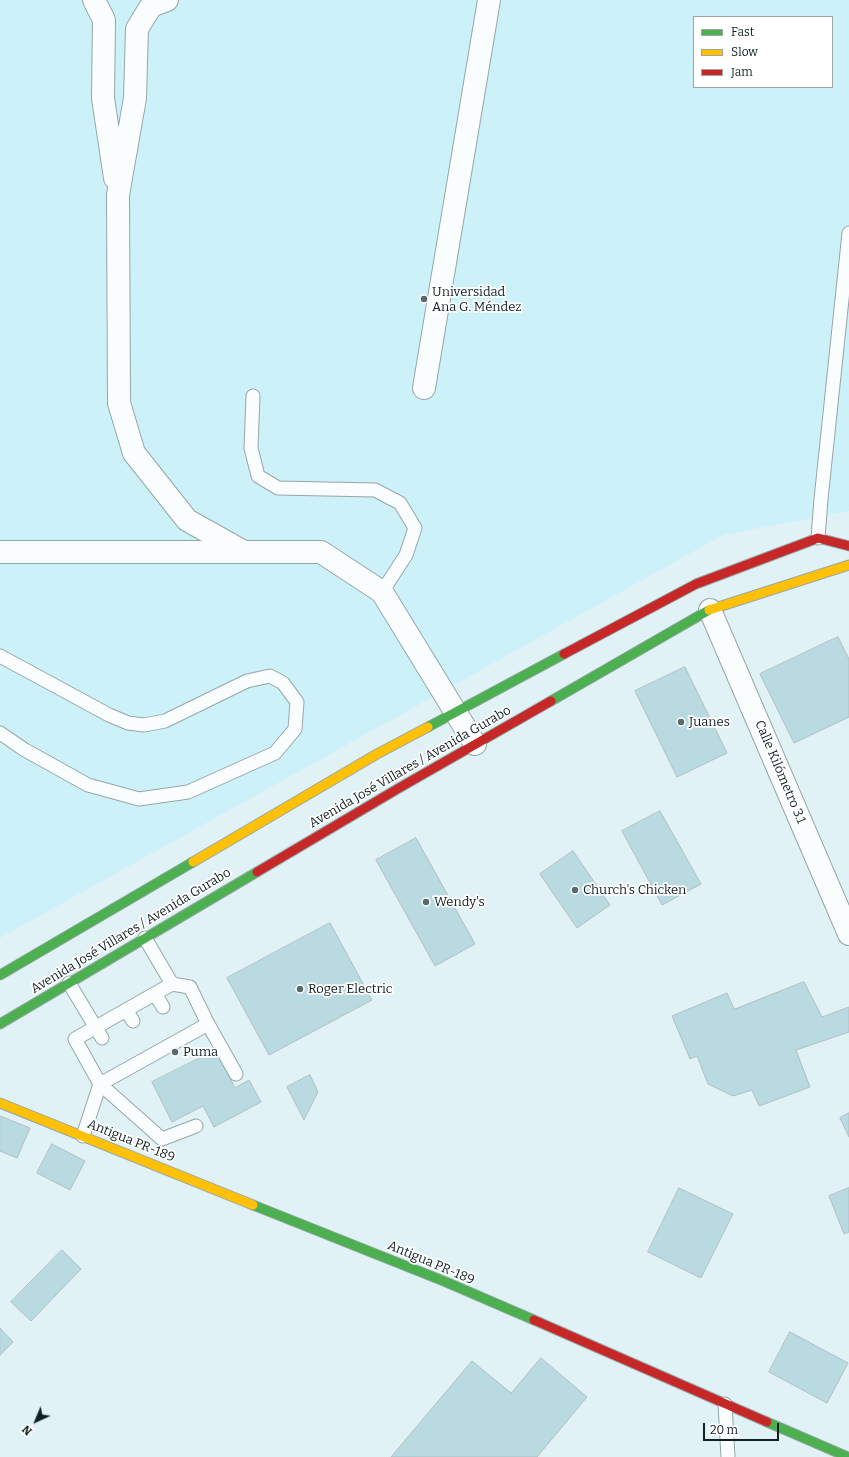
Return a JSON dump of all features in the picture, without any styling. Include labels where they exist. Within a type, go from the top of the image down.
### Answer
[{"type":"main road","points":[[818,538],[849,546]]},
{"type":"main road","name":"Avenida José Villares / Avenida Gurabo","points":[[0,975],[377,754],[696,584],[818,538]]},
{"type":"main road","name":"Avenida José Villares / Avenida Gurabo","points":[[0,1024],[475,744],[710,610],[849,565]]},
{"type":"main road","name":"Antigua PR-189","points":[[0,1103],[446,1282],[848,1457]]},
{"type":"street","points":[[94,0],[104,20],[103,98],[118,195],[119,403],[134,453],[187,520],[244,552]]},
{"type":"street","points":[[118,195],[135,98],[136,29],[151,6],[167,0]]},
{"type":"street","points":[[424,388],[489,0]]},
{"type":"street","points":[[0,552],[321,552],[382,592],[475,744]]},
{"type":"street","name":"Calle Kilómetro 3.1","points":[[710,610],[849,934]]},
{"type":"lane","points":[[818,538],[849,233]]},
{"type":"lane","points":[[252,396],[251,448],[258,476],[278,488],[376,490],[400,503],[415,528],[406,555],[382,592]]},
{"type":"lane","points":[[0,656],[108,715],[128,723],[144,725],[165,721],[247,681],[270,676],[283,683],[297,702],[294,729],[275,753],[188,792],[138,799],[88,785],[26,750],[0,733]]},
{"type":"lane","points":[[145,938],[172,984]]},
{"type":"lane","points":[[69,983],[99,1032]]},
{"type":"lane","points":[[196,1126],[162,1139],[100,1084],[75,1039],[99,1032],[126,1010],[172,984],[190,987],[208,1024],[236,1074]]},
{"type":"lane","points":[[155,994],[163,1007]]},
{"type":"lane","points":[[126,1010],[133,1021]]},
{"type":"lane","points":[[83,1136],[100,1084],[120,1067],[178,1034],[208,1024]]},
{"type":"lane","points":[[725,1404],[728,1457]]},
{"type":"shaded area","name":"Universidad Ana G. Méndez","points":[[0,0],[849,0],[849,511],[723,535],[0,938]]},
{"type":"building","points":[[838,637],[849,659],[849,717],[794,743],[760,674]]},
{"type":"building","name":"Juanes","points":[[685,667],[727,753],[677,777],[635,691]]},
{"type":"building","points":[[660,811],[701,884],[662,905],[622,831]]},
{"type":"building","name":"Wendy's","points":[[416,838],[475,944],[435,966],[376,860]]},
{"type":"building","name":"Church's Chicken","points":[[573,851],[610,905],[577,928],[540,874]]},
{"type":"building","name":"Roger Electric","points":[[330,923],[372,1000],[269,1055],[227,978]]},
{"type":"building","points":[[804,982],[822,1017],[849,1007],[849,1032],[796,1050],[810,1087],[759,1106],[752,1090],[733,1096],[708,1084],[697,1056],[690,1059],[672,1016],[727,993],[734,1009]]},
{"type":"building","points":[[216,1050],[235,1088],[249,1080],[261,1102],[214,1127],[203,1106],[172,1122],[152,1082]]},
{"type":"building","points":[[310,1075],[318,1092],[304,1120],[287,1087]]},
{"type":"building","points":[[849,1113],[849,1137],[840,1118]]},
{"type":"building","points":[[0,1116],[30,1128],[17,1158],[0,1151]]},
{"type":"building","points":[[52,1144],[85,1161],[70,1190],[37,1173]]},
{"type":"building","points":[[679,1188],[733,1214],[701,1278],[648,1252]]},
{"type":"building","points":[[849,1188],[849,1232],[844,1234],[829,1196]]},
{"type":"building","points":[[62,1250],[81,1269],[31,1321],[11,1302]]},
{"type":"building","points":[[0,1328],[13,1342],[0,1355]]},
{"type":"building","points":[[790,1332],[848,1363],[827,1403],[769,1372]]},
{"type":"building","points":[[541,1358],[587,1397],[537,1457],[391,1457],[472,1361],[511,1393]]},
{"type":"traffic: fast","points":[[551,701],[709,610]]},
{"type":"traffic: fast","points":[[428,727],[564,654]]},
{"type":"traffic: fast","points":[[0,975],[193,862]]},
{"type":"traffic: fast","points":[[0,1024],[257,872]]},
{"type":"traffic: fast","points":[[253,1205],[446,1282],[534,1320]]},
{"type":"traffic: fast","points":[[767,1422],[848,1457]]},
{"type":"traffic: slow","points":[[709,610],[849,565]]},
{"type":"traffic: slow","points":[[193,862],[377,754],[428,727]]},
{"type":"traffic: slow","points":[[0,1103],[253,1205]]},
{"type":"traffic: jam","points":[[564,654],[696,584],[818,538],[849,546]]},
{"type":"traffic: jam","points":[[257,872],[399,788],[551,701]]},
{"type":"traffic: jam","points":[[534,1320],[767,1422]]},
{"type":"place","name":"Universidad Ana G. Méndez","points":[[424,299]]},
{"type":"place","name":"Juanes","points":[[681,722]]},
{"type":"place","name":"Church's Chicken","points":[[575,890]]},
{"type":"place","name":"Wendy's","points":[[426,902]]},
{"type":"place","name":"Roger Electric","points":[[300,989]]},
{"type":"place","name":"Puma","points":[[175,1052]]}]
